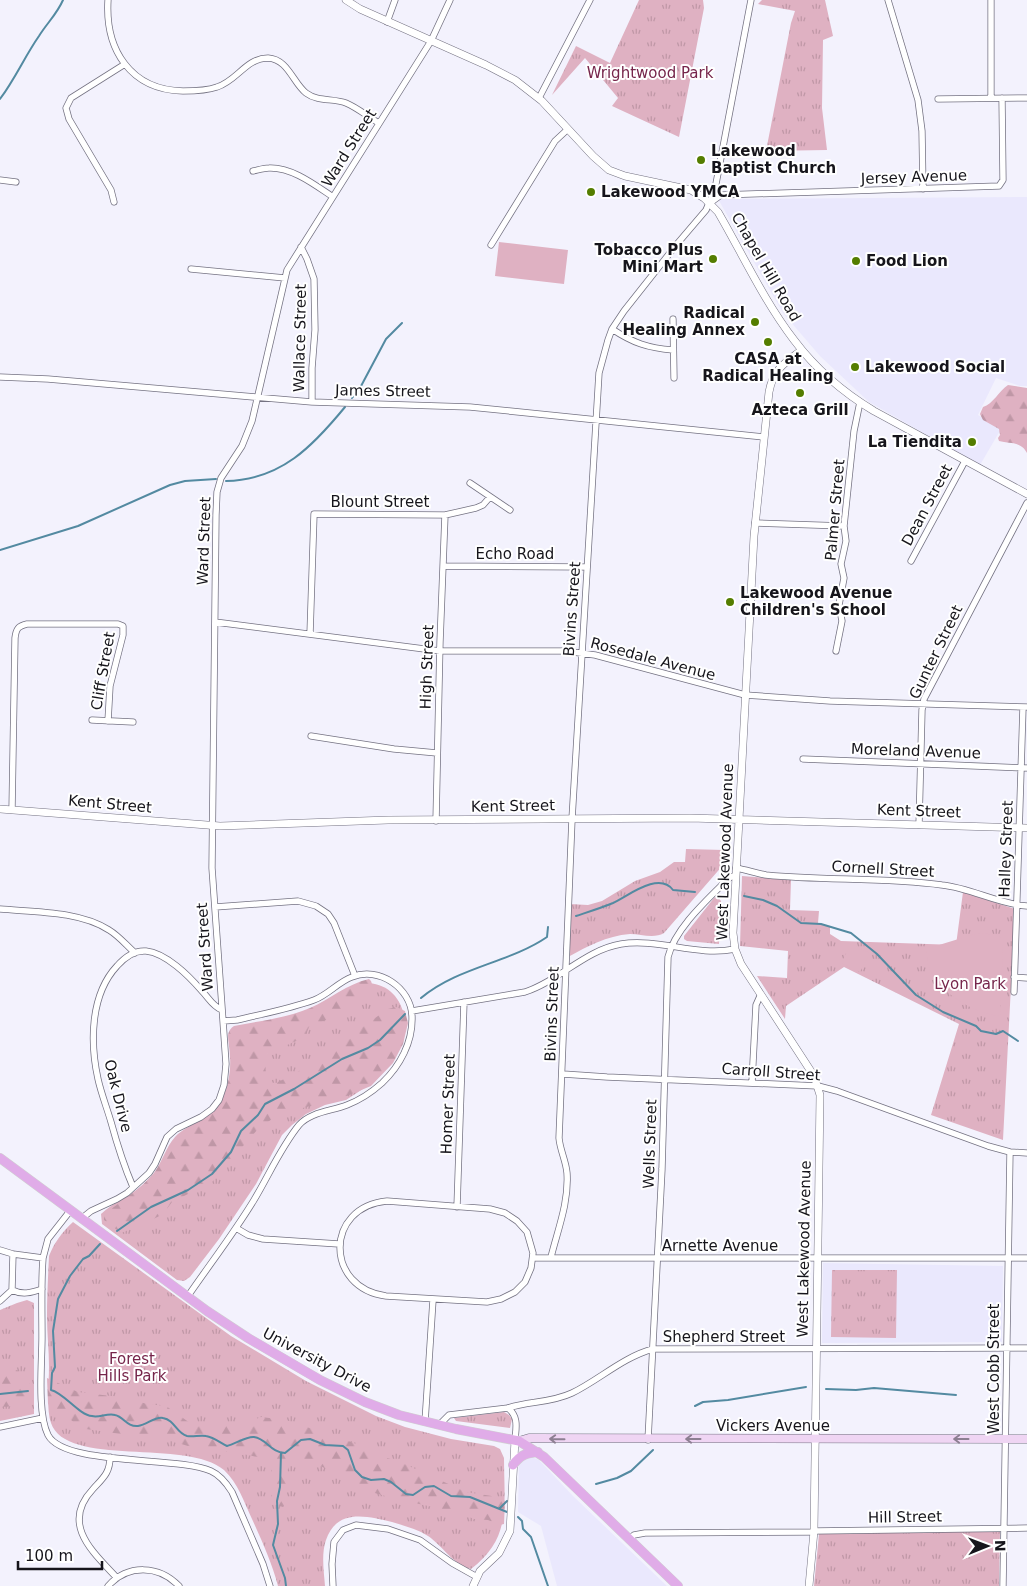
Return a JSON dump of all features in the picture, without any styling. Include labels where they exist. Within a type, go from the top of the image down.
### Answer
[{"type":"main road","name":"University Drive","points":[[0,1158],[81,1219],[248,1338],[320,1380],[373,1405],[425,1422],[517,1441],[538,1452],[678,1586]]},
{"type":"main road","name":"Vickers Avenue","points":[[517,1441],[529,1438],[648,1440],[1027,1439]]},
{"type":"main road","points":[[513,1465],[524,1454],[538,1452]]},
{"type":"street","points":[[108,0],[110,31],[117,52],[135,75],[152,85],[176,91],[216,88],[227,83],[249,63],[269,58],[285,65],[299,87],[308,94],[317,99],[348,104],[378,124]]},
{"type":"street","name":"Chapel Hill Road","points":[[346,0],[387,22],[508,76],[539,98],[600,162],[614,172],[687,189],[701,195],[721,217],[779,319],[802,350],[841,388],[860,402],[1027,494]]},
{"type":"street","points":[[387,22],[395,0]]},
{"type":"street","name":"Ward Street","points":[[81,1219],[90,1211],[117,1199],[133,1187],[152,1169],[170,1134],[205,1114],[219,1100],[223,1090],[225,1076],[224,1021],[215,907],[212,826],[216,515],[219,485],[224,471],[246,438],[285,278],[291,262],[431,41],[450,0]]},
{"type":"street","points":[[539,98],[590,0]]},
{"type":"street","name":"Bivins Street","points":[[551,1257],[567,1195],[566,1170],[560,1147],[566,970],[572,819],[599,373],[612,329],[624,311],[710,203],[715,189],[751,0]]},
{"type":"street","points":[[888,0],[918,100],[922,130],[923,189]]},
{"type":"street","points":[[991,0],[991,98]]},
{"type":"street","points":[[114,202],[112,190],[70,119],[66,108],[71,98],[125,64]]},
{"type":"street","name":"Jersey Avenue","points":[[710,203],[721,195],[997,187],[1002,185],[1003,180],[1002,98]]},
{"type":"street","points":[[938,99],[1027,98]]},
{"type":"street","points":[[490,245],[556,141],[568,128]]},
{"type":"street","points":[[253,171],[269,168],[285,170],[304,178],[333,197]]},
{"type":"street","points":[[0,180],[16,182]]},
{"type":"street","name":"Wallace Street","points":[[300,247],[307,259],[314,279],[315,330],[312,402]]},
{"type":"street","points":[[191,269],[285,278]]},
{"type":"street","points":[[673,318],[674,378]]},
{"type":"street","points":[[612,329],[627,339],[645,346],[673,350]]},
{"type":"street","name":"West Lakewood Avenue","points":[[802,350],[777,370],[773,377],[764,437],[755,523],[733,933],[735,949],[741,964],[760,996],[814,1076],[818,1086],[820,1108],[814,1532],[809,1586]]},
{"type":"street","name":"James Street","points":[[0,377],[48,379],[312,402],[455,406],[764,437]]},
{"type":"street","name":"Palmer Street","points":[[836,650],[842,619],[839,603],[844,578],[842,564],[846,541],[844,526],[854,431],[860,402]]},
{"type":"street","name":"Dean Street","points":[[912,561],[966,461]]},
{"type":"street","points":[[470,483],[510,510]]},
{"type":"street","name":"Blount Street","points":[[310,634],[314,514],[445,515],[476,508],[483,505],[490,497]]},
{"type":"street","name":"Gunter Street","points":[[919,825],[923,703],[1027,503]]},
{"type":"street","name":"High Street","points":[[436,820],[445,515]]},
{"type":"street","points":[[755,523],[844,526]]},
{"type":"street","name":"Echo Road","points":[[443,566],[587,567]]},
{"type":"street","name":"Rosedale Avenue","points":[[215,622],[440,652],[565,651],[595,655],[745,695],[791,699],[1025,707]]},
{"type":"street","name":"Cliff Street","points":[[12,810],[15,638],[16,630],[19,627],[27,624],[118,624],[123,626],[123,636],[108,696],[108,721]]},
{"type":"street","name":"Halley Street","points":[[1014,992],[1016,905],[1023,828],[1025,707]]},
{"type":"street","points":[[92,720],[133,722]]},
{"type":"street","points":[[312,736],[394,749],[437,753]]},
{"type":"street","name":"Moreland Avenue","points":[[804,759],[1024,768]]},
{"type":"street","name":"Kent Street","points":[[0,810],[212,826],[388,820],[739,818],[1023,828]]},
{"type":"street","name":"Cornell Street","points":[[736,872],[941,884],[961,888],[1016,905],[1027,906]]},
{"type":"street","name":"Wells Street","points":[[648,1440],[662,1169],[668,957],[671,946],[685,926],[736,872]]},
{"type":"street","points":[[215,907],[298,901],[316,906],[328,914],[334,923],[355,976]]},
{"type":"street","points":[[0,909],[79,918],[92,922],[113,932],[135,953],[150,952],[169,961],[193,981],[213,1006],[222,1010]]},
{"type":"street","points":[[412,1011],[525,992],[537,988],[593,954],[620,944],[647,943],[713,950],[735,949]]},
{"type":"street","name":"Oak Drive","points":[[133,1187],[126,1172],[99,1083],[96,1068],[94,1026],[100,994],[106,980],[120,963],[135,953]]},
{"type":"street","points":[[188,1296],[236,1228],[288,1142],[303,1121],[312,1116],[347,1106],[359,1100],[380,1085],[393,1071],[408,1045],[412,1011],[406,996],[393,983],[374,975],[361,974],[344,981],[315,1000],[237,1020],[224,1021]]},
{"type":"street","points":[[1014,977],[1027,978]]},
{"type":"street","points":[[752,1082],[756,1005],[760,996]]},
{"type":"street","name":"Homer Street","points":[[457,1206],[464,1002]]},
{"type":"street","name":"Carroll Street","points":[[563,1074],[818,1086],[837,1091],[988,1146],[1010,1152],[1027,1153]]},
{"type":"street","name":"West Cobb Street","points":[[1003,1586],[1010,1152]]},
{"type":"street","points":[[387,1201],[457,1206],[498,1210],[511,1216],[527,1232],[532,1246],[533,1258],[525,1282],[515,1292],[501,1299],[487,1302],[433,1300],[378,1295],[363,1289],[347,1273],[341,1259],[339,1244],[343,1231],[352,1217],[364,1207],[372,1204],[387,1201]]},
{"type":"street","points":[[70,1211],[48,1239],[42,1258],[43,1418],[48,1434],[57,1444],[76,1452],[187,1465],[210,1470],[232,1492],[263,1564],[270,1586]]},
{"type":"street","points":[[236,1228],[248,1235],[263,1240],[339,1244]]},
{"type":"street","points":[[0,1250],[42,1258]]},
{"type":"street","points":[[0,1302],[12,1290],[13,1254]]},
{"type":"street","name":"Arnette Avenue","points":[[533,1258],[1027,1258]]},
{"type":"street","points":[[12,1290],[19,1293],[31,1293],[42,1289]]},
{"type":"street","points":[[425,1422],[433,1300]]},
{"type":"street","name":"Shepherd Street","points":[[439,1425],[449,1415],[556,1400],[574,1392],[638,1354],[653,1349],[1027,1348]]},
{"type":"street","points":[[473,1586],[477,1577],[499,1553],[510,1531],[513,1465],[517,1441],[514,1414],[508,1408]]},
{"type":"street","points":[[0,1427],[43,1418]]},
{"type":"street","points":[[110,1457],[108,1474],[86,1497],[81,1506],[80,1526],[84,1539],[90,1549],[117,1578]]},
{"type":"street","points":[[333,1586],[334,1542],[343,1530],[356,1525],[388,1529],[420,1540],[452,1563],[477,1577]]},
{"type":"street","name":"Hill Street","points":[[629,1539],[634,1535],[645,1533],[1027,1528]]},
{"type":"street","points":[[108,1586],[117,1578],[136,1570],[150,1570],[163,1573],[179,1586]]},
{"type":"shaded area","points":[[1027,197],[1027,386],[1020,386],[996,378],[978,415],[1001,429],[980,465],[869,402],[820,356],[783,313],[718,199]]},
{"type":"shaded area","points":[[823,1263],[1003,1266],[1002,1342],[822,1343]]},
{"type":"shaded area","points":[[530,1456],[539,1460],[573,1496],[667,1586],[557,1586],[541,1526],[518,1512],[519,1462]]},
{"type":"green space","name":"Wrightwood Park","points":[[639,0],[703,0],[704,8],[679,137],[612,106],[618,98],[585,58],[552,95],[576,46],[610,63]]},
{"type":"green space","points":[[762,0],[825,0],[833,36],[823,40],[822,108],[827,150],[766,151],[795,11],[758,4]]},
{"type":"green space","points":[[499,242],[568,250],[564,284],[495,276]]},
{"type":"green space","points":[[1008,385],[1027,388],[1027,453],[1022,446],[999,441],[999,429],[983,420],[980,414],[983,407],[990,403]]},
{"type":"green space","points":[[686,849],[724,850],[724,864],[664,933],[656,936],[630,934],[605,939],[568,957],[570,904],[588,905],[602,901],[635,881],[660,872],[674,862],[685,862]]},
{"type":"green space","name":"Lyon Park","points":[[742,876],[791,880],[790,910],[819,911],[818,923],[830,927],[830,934],[841,941],[956,945],[963,892],[1015,909],[1003,1140],[931,1115],[959,1024],[844,967],[786,1006],[785,1019],[757,976],[787,978],[788,951],[740,946]]},
{"type":"green space","points":[[717,896],[721,901],[719,944],[687,941],[684,939],[684,936]]},
{"type":"green space","points":[[978,933],[998,935],[1001,938],[1001,944],[1003,944],[1000,1016],[979,1011],[957,1000],[939,984],[928,965],[926,949]]},
{"type":"green space","points":[[851,944],[870,953],[860,972],[841,963]]},
{"type":"green space","points":[[369,979],[372,989],[363,1000],[309,1027],[305,1037],[267,1054],[265,1065],[267,1082],[276,1083],[296,1073],[388,1009],[396,1007],[405,1011],[408,1023],[403,1044],[393,1063],[371,1086],[342,1098],[279,1114],[258,1129],[212,1182],[172,1202],[163,1214],[144,1224],[121,1233],[104,1220],[104,1215],[154,1173],[175,1137],[213,1112],[218,1106],[229,1079],[228,1035],[234,1026],[273,1019],[310,1008],[353,984]]},
{"type":"green space","points":[[365,983],[379,985],[395,996],[404,1015],[369,1085],[346,1100],[325,1105],[306,1114],[282,1135],[256,1184],[219,1239],[190,1277],[184,1281],[177,1280],[102,1224],[101,1214],[140,1188],[205,1120],[218,1110],[226,1093],[310,1012]]},
{"type":"green space","name":"Forest Hills Park","points":[[73,1222],[231,1336],[306,1381],[376,1416],[405,1427],[451,1439],[494,1446],[500,1449],[504,1458],[503,1519],[493,1545],[484,1557],[471,1569],[459,1564],[433,1540],[420,1531],[392,1522],[354,1517],[337,1523],[326,1540],[323,1557],[325,1586],[278,1586],[273,1569],[243,1499],[237,1487],[224,1470],[207,1461],[183,1455],[103,1449],[79,1445],[61,1437],[51,1423],[48,1395],[47,1317],[49,1256],[59,1238]]},
{"type":"green space","points":[[832,1270],[897,1270],[896,1338],[831,1337]]},
{"type":"green space","points":[[27,1300],[34,1303],[34,1414],[0,1421],[0,1310]]},
{"type":"green space","points":[[0,1370],[17,1370],[28,1379],[31,1395],[26,1403],[0,1407]]},
{"type":"green space","points":[[47,1378],[78,1392],[127,1398],[147,1404],[166,1406],[190,1423],[215,1426],[245,1423],[261,1417],[286,1420],[354,1443],[372,1454],[398,1461],[466,1492],[498,1497],[505,1501],[504,1524],[500,1525],[488,1520],[474,1519],[460,1513],[361,1489],[312,1461],[299,1459],[290,1462],[287,1472],[286,1504],[283,1507],[273,1504],[271,1500],[271,1462],[267,1459],[243,1454],[237,1458],[229,1452],[188,1446],[151,1435],[128,1435],[86,1429],[77,1425],[48,1404]]},
{"type":"green space","points":[[504,1412],[512,1419],[510,1428],[456,1421],[454,1418]]},
{"type":"green space","points":[[1000,1531],[999,1586],[814,1586],[819,1534]]},
{"type":"waterway","points":[[0,99],[63,0]]},
{"type":"waterway","points":[[352,398],[360,388],[386,339],[402,323]]},
{"type":"waterway","points":[[226,481],[246,479],[263,474],[294,458],[321,435],[345,407]]},
{"type":"waterway","points":[[0,550],[78,526],[170,485],[185,481],[216,479]]},
{"type":"waterway","points":[[576,916],[613,903],[652,884],[660,883],[667,885],[673,890],[695,892]]},
{"type":"waterway","points":[[744,896],[763,900],[777,906],[801,923],[821,924],[851,933],[877,954],[916,995],[943,1012],[976,1026],[981,1031],[996,1034],[1003,1031],[1018,1041]]},
{"type":"waterway","points":[[421,998],[451,979],[532,946],[547,937],[548,927]]},
{"type":"waterway","points":[[117,1231],[151,1207],[188,1190],[212,1174],[231,1152],[241,1131],[258,1115],[265,1104],[294,1089],[342,1059],[368,1048],[380,1040],[405,1014]]},
{"type":"waterway","points":[[100,1244],[89,1256],[83,1259],[70,1276],[58,1299],[53,1331],[55,1367],[52,1373],[51,1390],[61,1395],[82,1412],[95,1416],[115,1415],[134,1426],[157,1418],[163,1418],[170,1421],[180,1432],[187,1436],[209,1437],[227,1446],[254,1437],[285,1453],[301,1440],[310,1439],[325,1445],[343,1446],[348,1450],[355,1470],[362,1477],[371,1480],[384,1479],[406,1494],[413,1495],[425,1487],[434,1486],[451,1496],[470,1497],[507,1512]]},
{"type":"waterway","points":[[695,1406],[703,1402],[728,1400],[806,1387]]},
{"type":"waterway","points":[[826,1389],[856,1390],[874,1388],[956,1395]]},
{"type":"waterway","points":[[0,1394],[28,1391]]},
{"type":"waterway","points":[[596,1484],[617,1478],[631,1471],[653,1450]]},
{"type":"waterway","points":[[281,1453],[280,1487],[277,1501],[278,1524],[273,1545],[286,1586]]},
{"type":"waterway","points":[[500,1508],[507,1501]]},
{"type":"waterway","points":[[518,1517],[522,1521],[523,1529],[531,1537],[548,1586]]},
{"type":"place","name":"Lakewood Baptist Church","points":[[701,160]]},
{"type":"place","name":"Lakewood YMCA","points":[[591,192]]},
{"type":"place","name":"Tobacco Plus Mini Mart","points":[[713,259]]},
{"type":"place","name":"Food Lion","points":[[856,261]]},
{"type":"place","name":"Radical Healing Annex","points":[[755,322]]},
{"type":"place","name":"CASA at Radical Healing","points":[[768,342]]},
{"type":"place","name":"Lakewood Social","points":[[855,367]]},
{"type":"place","name":"Azteca Grill","points":[[800,393]]},
{"type":"place","name":"La Tiendita","points":[[972,442]]},
{"type":"place","name":"Lakewood Avenue Children's School","points":[[730,602]]}]
